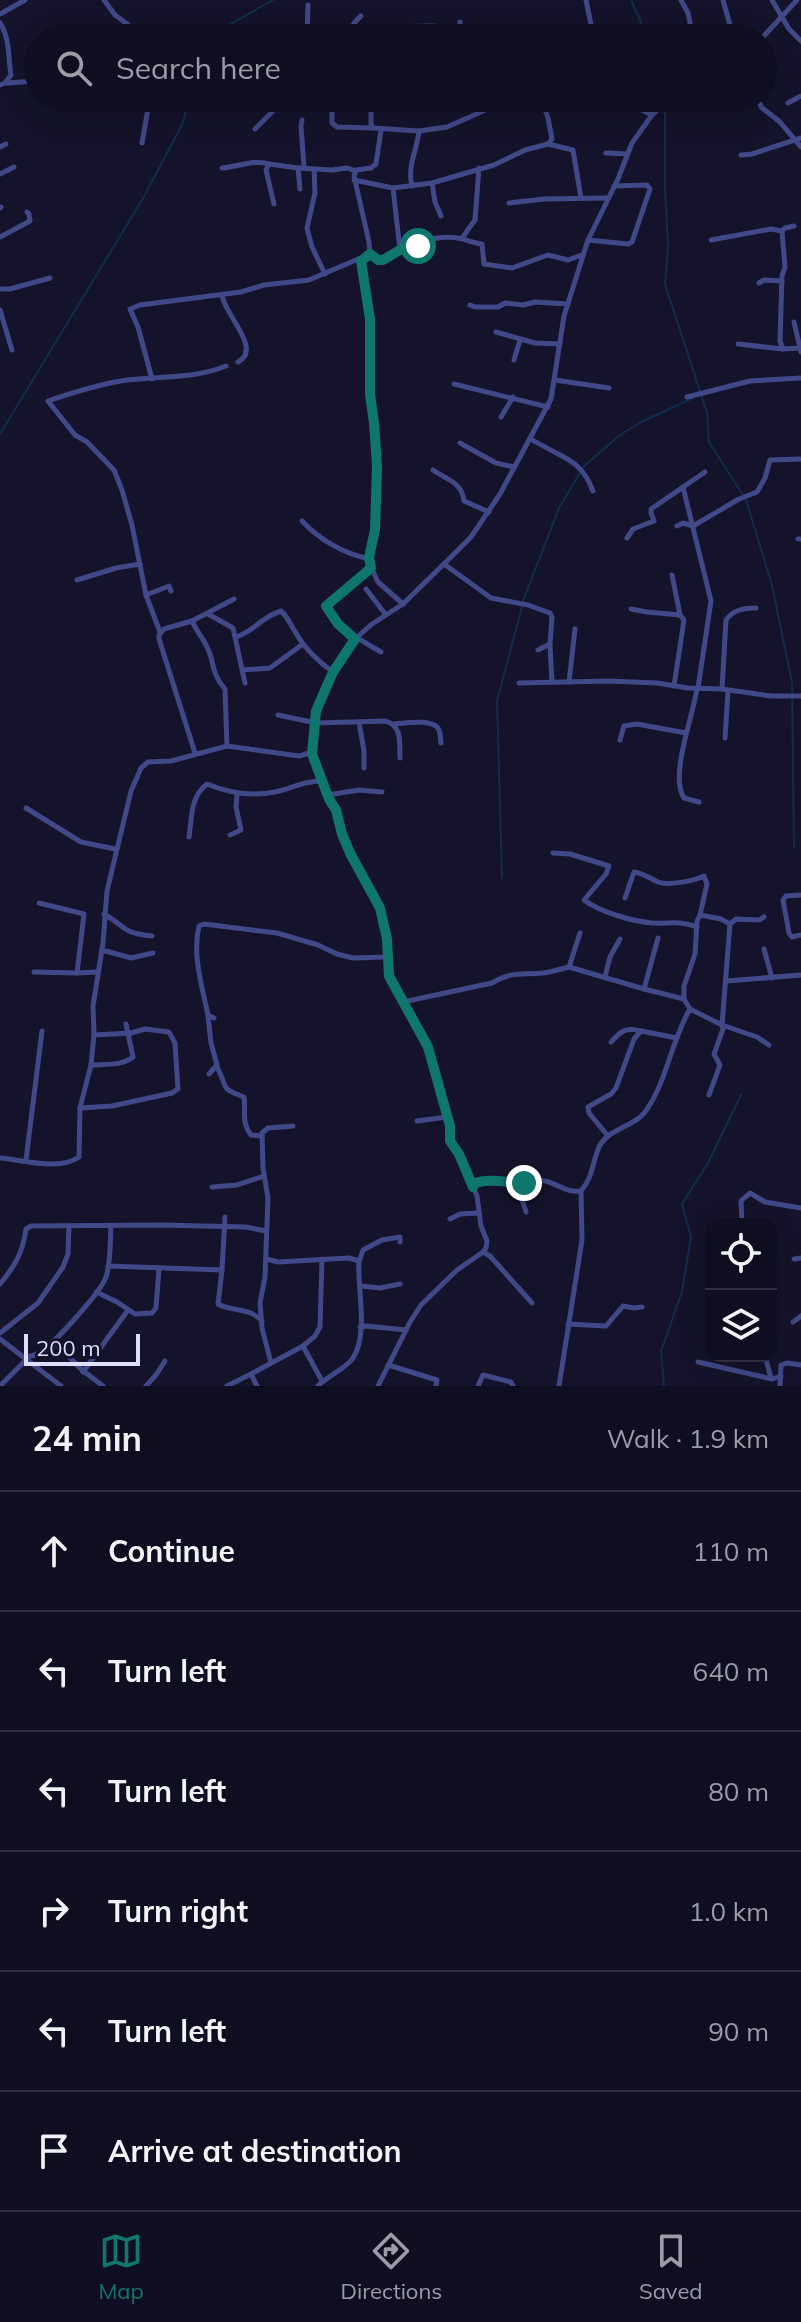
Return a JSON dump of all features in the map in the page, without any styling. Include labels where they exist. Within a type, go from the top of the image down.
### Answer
[{"type":"street","points":[[0,14],[25,0]]},
{"type":"street","points":[[104,0],[115,15],[127,24]]},
{"type":"street","points":[[586,0],[591,24]]},
{"type":"street","points":[[681,0],[690,24]]},
{"type":"street","points":[[723,0],[730,24]]},
{"type":"street","points":[[772,0],[789,29],[801,41]]},
{"type":"street","points":[[775,24],[797,0]]},
{"type":"street","points":[[307,24],[308,5]]},
{"type":"street","points":[[352,24],[361,16]]},
{"type":"street","points":[[0,23],[9,42],[11,78],[3,84]]},
{"type":"street","points":[[3,84],[24,82]]},
{"type":"street","points":[[788,103],[801,96]]},
{"type":"street","points":[[142,143],[147,112]]},
{"type":"street","points":[[255,129],[272,112]]},
{"type":"street","points":[[332,112],[332,123],[337,127],[419,131],[454,125],[477,112]]},
{"type":"street","points":[[371,112],[373,128]]},
{"type":"street","points":[[546,112],[552,139],[548,144]]},
{"type":"street","points":[[646,112],[652,115]]},
{"type":"street","points":[[380,1385],[416,1312],[457,1270],[483,1252],[487,1241],[473,1187],[450,1141],[450,1126],[433,1060],[389,976],[387,939],[380,908],[350,853],[312,754],[316,711],[333,672],[355,639],[403,604],[471,537],[531,439],[548,407],[568,304],[588,240],[627,154],[655,112]]},
{"type":"street","points":[[770,112],[799,138],[801,147]]},
{"type":"street","points":[[300,189],[302,120]]},
{"type":"street","points":[[222,168],[260,161],[314,169],[347,168],[356,171],[371,168],[376,164],[381,130]]},
{"type":"street","points":[[412,186],[410,167],[419,131]]},
{"type":"street","points":[[741,155],[799,138]]},
{"type":"street","points":[[354,180],[393,188],[432,183],[494,165],[525,150],[548,144],[573,150],[581,198]]},
{"type":"street","points":[[606,153],[627,154]]},
{"type":"street","points":[[269,164],[266,170],[274,204]]},
{"type":"street","points":[[0,174],[14,167]]},
{"type":"street","points":[[461,239],[475,220],[479,168]]},
{"type":"street","points":[[314,169],[315,193],[307,228],[325,274]]},
{"type":"street","points":[[356,171],[354,180],[370,254],[378,260],[418,246],[428,239],[461,239],[482,244],[484,264],[502,268],[512,268],[548,255],[568,260],[583,255]]},
{"type":"street","points":[[432,183],[441,216]]},
{"type":"street","points":[[588,240],[632,242],[650,189],[647,185],[614,186]]},
{"type":"street","points":[[393,188],[400,250]]},
{"type":"street","points":[[509,203],[608,198]]},
{"type":"street","points":[[0,237],[30,221],[27,212]]},
{"type":"street","points":[[711,240],[771,229],[782,231],[794,226]]},
{"type":"street","points":[[782,231],[785,267],[780,341],[783,349]]},
{"type":"street","points":[[152,379],[130,309],[309,280],[370,254]]},
{"type":"street","points":[[362,258],[370,319],[370,394],[377,466],[375,530],[369,559],[378,582],[403,604]]},
{"type":"street","points":[[0,289],[50,278]]},
{"type":"street","points":[[759,283],[768,279],[782,281]]},
{"type":"street","points":[[222,295],[226,310],[246,341],[246,354],[238,362]]},
{"type":"street","points":[[470,305],[498,307],[511,302],[523,305],[535,302],[568,304]]},
{"type":"street","points":[[0,310],[12,350]]},
{"type":"street","points":[[738,344],[801,350],[794,322]]},
{"type":"street","points":[[496,332],[535,343],[560,344]]},
{"type":"street","points":[[514,360],[520,340]]},
{"type":"street","points":[[195,753],[159,639],[160,632],[146,595],[122,490],[114,470],[87,442],[75,435],[48,401],[101,385],[207,373],[226,366]]},
{"type":"street","points":[[687,397],[750,381],[801,378]]},
{"type":"street","points":[[555,380],[609,388]]},
{"type":"street","points":[[454,384],[548,407]]},
{"type":"street","points":[[501,417],[513,397]]},
{"type":"street","points":[[531,439],[572,460],[584,471],[593,491]]},
{"type":"street","points":[[460,443],[496,463],[514,467]]},
{"type":"street","points":[[677,526],[683,523],[693,526],[757,492],[770,460],[801,459]]},
{"type":"street","points":[[433,470],[459,485],[464,501],[489,512]]},
{"type":"street","points":[[627,538],[633,529],[654,521],[651,509],[705,472]]},
{"type":"street","points":[[683,487],[712,604],[694,708],[682,754],[680,792],[684,798],[699,802]]},
{"type":"street","points":[[302,521],[348,554],[369,559]]},
{"type":"street","points":[[77,580],[140,564]]},
{"type":"street","points":[[444,564],[491,598],[550,613],[552,682]]},
{"type":"street","points":[[371,568],[326,606],[338,624],[355,639],[381,652]]},
{"type":"street","points":[[672,575],[680,615],[684,620],[674,686]]},
{"type":"street","points":[[146,595],[169,586],[171,591]]},
{"type":"street","points":[[366,589],[386,615]]},
{"type":"street","points":[[160,632],[208,614],[234,599]]},
{"type":"street","points":[[725,738],[726,620],[740,609],[756,608]]},
{"type":"street","points":[[631,609],[680,615]]},
{"type":"street","points":[[236,637],[249,633],[261,620],[281,611],[303,644],[333,672]]},
{"type":"street","points":[[208,614],[233,628],[245,683]]},
{"type":"street","points":[[192,621],[206,644],[215,678],[225,689],[227,746]]},
{"type":"street","points":[[569,682],[575,629]]},
{"type":"street","points":[[242,670],[270,668],[303,644]]},
{"type":"street","points":[[538,650],[550,644]]},
{"type":"street","points":[[519,683],[609,681],[801,696]]},
{"type":"street","points":[[278,715],[316,723],[386,721],[398,729],[400,758]]},
{"type":"street","points":[[359,722],[364,768]]},
{"type":"street","points":[[393,724],[415,722],[435,725],[439,729],[441,743]]},
{"type":"street","points":[[620,740],[624,726],[637,724],[686,733]]},
{"type":"street","points":[[0,1158],[49,1164],[76,1160],[80,1108],[91,1065],[93,1006],[104,914],[115,849],[131,791],[141,768],[148,762],[171,761],[227,746],[299,756],[314,751]]},
{"type":"street","points":[[189,837],[193,807],[207,784],[237,794],[272,793],[299,783],[324,781]]},
{"type":"street","points":[[328,795],[359,790],[382,792]]},
{"type":"street","points":[[230,835],[241,830],[236,807],[237,794]]},
{"type":"street","points":[[26,808],[76,840],[115,849]]},
{"type":"street","points":[[553,853],[570,854],[609,866],[584,900],[594,907],[644,922],[684,922],[697,927]]},
{"type":"street","points":[[625,898],[634,872],[665,884],[704,876],[707,884],[697,927],[695,954],[684,986],[684,999],[690,1009],[769,1045]]},
{"type":"street","points":[[801,895],[786,896],[783,900],[789,933],[792,937],[801,935]]},
{"type":"street","points":[[39,903],[84,914],[77,973]]},
{"type":"street","points":[[104,914],[126,932],[152,936]]},
{"type":"street","points":[[700,915],[730,924]]},
{"type":"street","points":[[709,1095],[720,1065],[714,1054],[723,1029],[730,924],[736,919],[759,920],[764,917]]},
{"type":"street","points":[[262,1136],[251,1135],[246,1129],[243,1115],[246,1099],[224,1086],[217,1067],[211,1043],[211,1016],[196,953],[199,926],[204,924],[277,933],[353,958],[388,957]]},
{"type":"street","points":[[569,967],[580,933]]},
{"type":"street","points":[[644,989],[658,938]]},
{"type":"street","points":[[605,977],[610,957],[620,939]]},
{"type":"street","points":[[764,949],[772,978]]},
{"type":"street","points":[[101,952],[131,958],[153,953]]},
{"type":"street","points":[[403,1002],[492,983],[518,973],[544,973],[569,967],[684,999]]},
{"type":"street","points":[[34,972],[97,972]]},
{"type":"street","points":[[726,981],[801,975]]},
{"type":"street","points":[[559,1386],[582,1240],[581,1191],[591,1177],[600,1146],[608,1136],[643,1115],[656,1093],[690,1009]]},
{"type":"street","points":[[91,1065],[114,1064],[133,1057],[126,1024]]},
{"type":"street","points":[[611,1042],[622,1030],[631,1028],[677,1038]]},
{"type":"street","points":[[80,1108],[126,1104],[178,1089],[175,1043],[169,1032],[145,1029],[94,1035]]},
{"type":"street","points":[[26,1160],[42,1031]]},
{"type":"street","points":[[608,1136],[589,1113],[588,1107],[616,1088],[634,1039],[641,1031]]},
{"type":"street","points":[[209,1074],[217,1067]]},
{"type":"street","points":[[417,1121],[447,1117]]},
{"type":"street","points":[[271,1363],[260,1303],[266,1261],[268,1198],[262,1136],[268,1128],[293,1126]]},
{"type":"street","points":[[212,1187],[237,1185],[264,1176]]},
{"type":"street","points":[[473,1187],[482,1181],[517,1183],[543,1180],[567,1191],[581,1191]]},
{"type":"street","points":[[517,1183],[526,1212]]},
{"type":"street","points":[[742,1218],[741,1201],[750,1193],[765,1202],[801,1208]]},
{"type":"street","points":[[450,1219],[460,1214],[479,1213]]},
{"type":"street","points":[[225,1217],[218,1304],[254,1313],[262,1321]]},
{"type":"street","points":[[0,1284],[21,1255],[28,1227],[161,1225],[246,1227],[266,1231]]},
{"type":"street","points":[[0,1333],[38,1303],[63,1267],[68,1254],[69,1226]]},
{"type":"street","points":[[0,1386],[53,1341],[96,1292],[106,1277],[111,1226]]},
{"type":"street","points":[[303,1346],[320,1384],[354,1357],[362,1325],[359,1261],[363,1250],[393,1237],[400,1237],[400,1242]]},
{"type":"street","points":[[483,1252],[532,1303]]},
{"type":"street","points":[[266,1261],[354,1258],[359,1261]]},
{"type":"street","points":[[227,1386],[303,1346],[315,1336],[320,1327],[322,1259]]},
{"type":"street","points":[[108,1266],[222,1270]]},
{"type":"street","points":[[96,1292],[139,1315],[148,1315],[155,1311],[159,1269]]},
{"type":"street","points":[[361,1286],[380,1288],[400,1284]]},
{"type":"street","points":[[568,1324],[606,1326],[623,1306],[642,1307]]},
{"type":"street","points":[[83,1372],[128,1310]]},
{"type":"street","points":[[793,1322],[801,1316]]},
{"type":"street","points":[[362,1325],[405,1333]]},
{"type":"street","points":[[0,1339],[30,1359],[61,1386]]},
{"type":"street","points":[[53,1341],[83,1372],[103,1386]]},
{"type":"street","points":[[146,1386],[165,1361]]},
{"type":"street","points":[[698,1362],[772,1379],[781,1376]]},
{"type":"street","points":[[767,1362],[772,1379]]},
{"type":"street","points":[[388,1365],[437,1380],[436,1386]]},
{"type":"street","points":[[780,1386],[781,1365],[801,1365]]},
{"type":"street","points":[[251,1374],[257,1386]]},
{"type":"street","points":[[478,1386],[483,1375],[511,1382],[513,1386]]},
{"type":"waterway","points":[[230,24],[273,0]]},
{"type":"waterway","points":[[631,0],[642,24]]},
{"type":"waterway","points":[[0,434],[142,200],[186,112]]},
{"type":"waterway","points":[[665,112],[668,245],[665,284],[707,413],[709,442],[746,500],[772,585],[792,683],[794,848]]},
{"type":"waterway","points":[[523,601],[559,508],[584,466],[620,435],[693,398]]},
{"type":"waterway","points":[[502,878],[497,701],[522,607]]},
{"type":"waterway","points":[[664,1386],[661,1351],[682,1292],[691,1237],[682,1204],[708,1163],[741,1095]]},
{"type":"route","points":[[418,246],[400,250],[383,260],[370,254],[361,261],[370,319],[370,394],[377,466],[375,530],[369,557],[371,568],[326,606],[338,624],[355,639],[333,672],[316,711],[312,754],[350,853],[380,908],[387,939],[389,976],[433,1060],[450,1126],[451,1144],[459,1154],[473,1187],[482,1181],[524,1183]]}]
